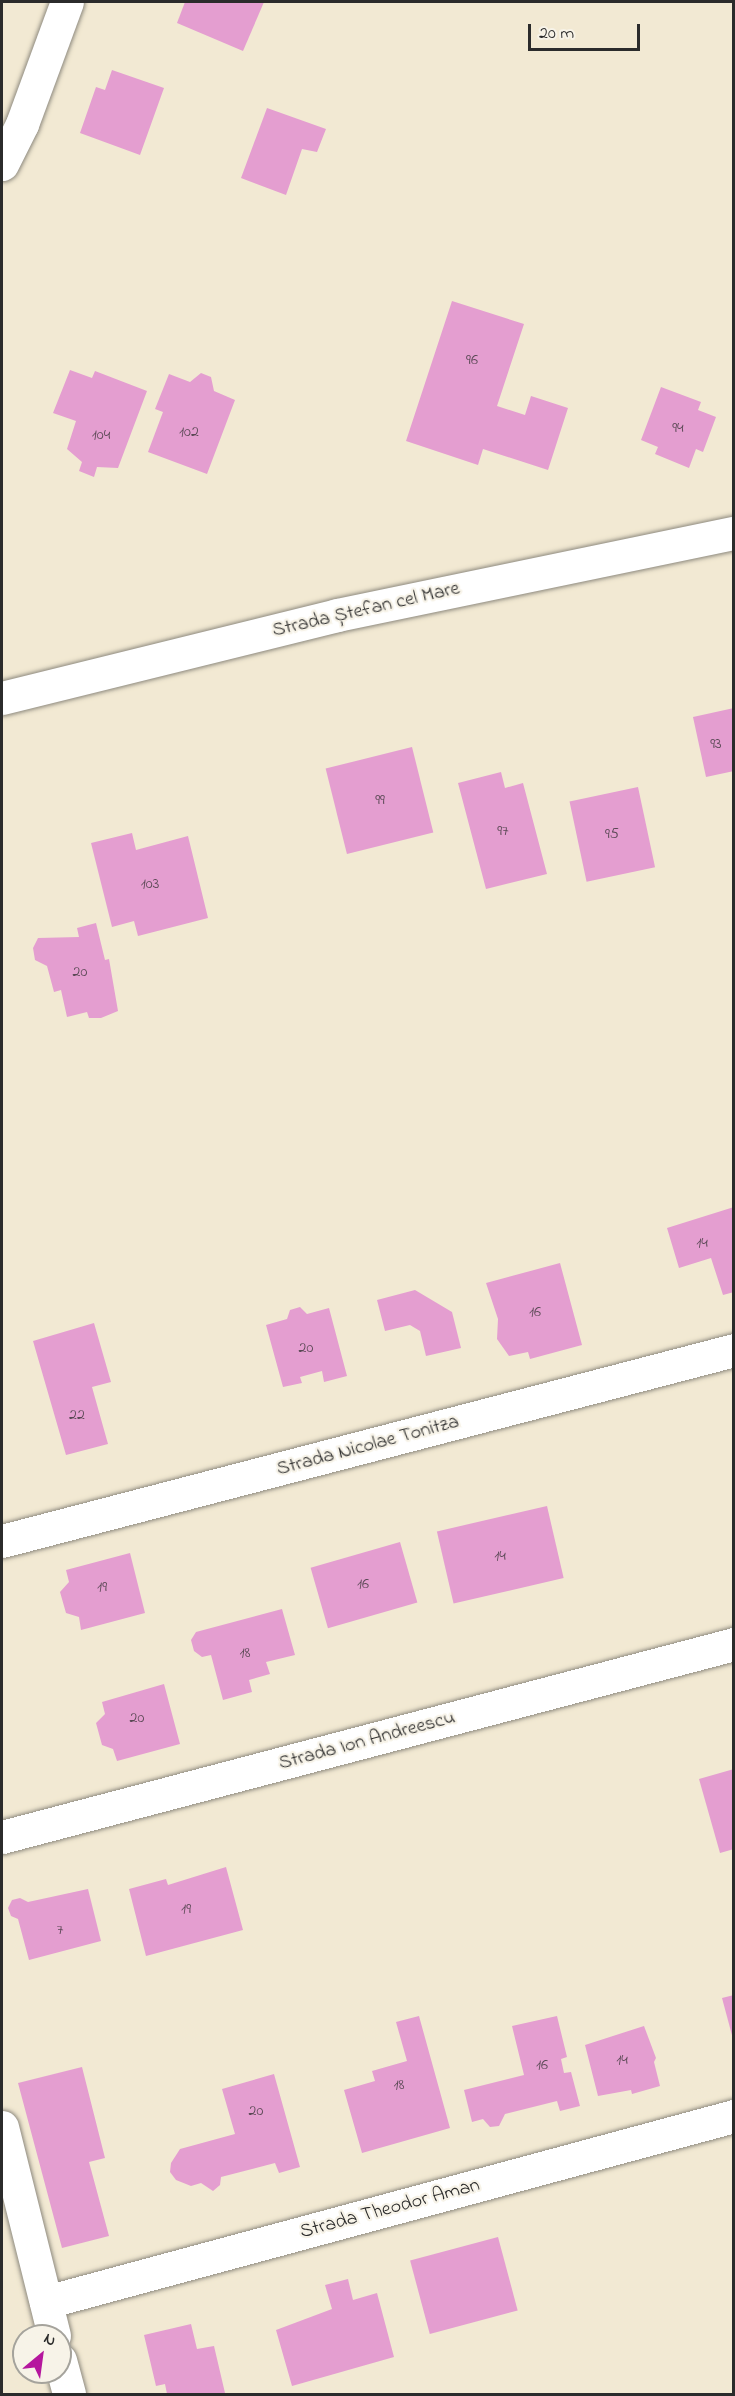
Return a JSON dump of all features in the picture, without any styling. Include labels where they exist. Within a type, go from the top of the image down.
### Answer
[{"type":"street","points":[[2,164],[22,124],[67,2]]},
{"type":"street","name":"Strada Ștefan cel Mare","points":[[2,698],[337,615],[734,533]]},
{"type":"street","name":"Strada Nicolae Tonitza","points":[[2,1541],[734,1350]]},
{"type":"street","name":"Strada Ion Andreescu","points":[[2,1837],[734,1644]]},
{"type":"street","name":"Strada Theodor Aman","points":[[46,2302],[734,2116]]},
{"type":"street","points":[[2,2127],[51,2324]]},
{"type":"building","points":[[185,2],[264,2],[243,51],[177,23]]},
{"type":"building","points":[[112,70],[164,88],[140,155],[80,133],[96,87],[105,90]]},
{"type":"building","points":[[267,108],[326,129],[317,152],[302,149],[286,195],[241,178]]},
{"type":"building","points":[[452,301],[524,324],[497,406],[525,415],[531,396],[568,408],[548,470],[483,449],[478,465],[406,441]]},
{"type":"building","points":[[70,370],[92,378],[95,371],[147,391],[118,468],[97,467],[94,477],[79,471],[82,462],[67,449],[76,421],[53,413]]},
{"type":"building","points":[[201,373],[211,377],[214,391],[235,400],[207,474],[148,452],[163,412],[155,409],[169,374],[190,382]]},
{"type":"building","points":[[661,387],[701,402],[698,410],[716,417],[703,452],[696,449],[689,468],[655,454],[658,447],[641,440]]},
{"type":"building","points":[[734,708],[734,771],[706,777],[693,717]]},
{"type":"building","points":[[412,747],[433,832],[347,854],[326,769]]},
{"type":"building","points":[[501,772],[505,788],[523,783],[547,874],[486,889],[458,783]]},
{"type":"building","points":[[638,787],[655,867],[587,882],[570,802]]},
{"type":"building","points":[[132,833],[136,850],[188,836],[208,918],[138,936],[134,921],[112,927],[91,843]]},
{"type":"building","points":[[96,923],[105,960],[109,959],[118,1011],[101,1018],[89,1018],[87,1012],[67,1017],[61,990],[54,992],[47,966],[35,960],[33,948],[38,938],[79,937],[77,928]]},
{"type":"building","points":[[734,1207],[734,1292],[723,1295],[711,1258],[679,1268],[667,1228]]},
{"type":"building","points":[[560,1263],[582,1345],[530,1359],[528,1352],[509,1356],[497,1339],[498,1319],[486,1283]]},
{"type":"building","points":[[415,1290],[452,1312],[461,1348],[426,1356],[420,1331],[410,1325],[385,1331],[377,1300]]},
{"type":"building","points":[[300,1307],[307,1314],[329,1308],[347,1376],[324,1382],[322,1371],[300,1377],[302,1383],[283,1387],[266,1325],[287,1319],[290,1310]]},
{"type":"building","points":[[94,1323],[111,1382],[92,1387],[108,1444],[66,1455],[33,1341]]},
{"type":"building","points":[[547,1506],[564,1578],[454,1604],[437,1531]]},
{"type":"building","points":[[400,1542],[417,1603],[328,1628],[311,1568]]},
{"type":"building","points":[[130,1553],[145,1613],[81,1630],[79,1617],[66,1613],[60,1592],[69,1582],[66,1570]]},
{"type":"building","points":[[282,1609],[295,1655],[266,1662],[270,1674],[249,1680],[252,1692],[223,1700],[211,1655],[202,1657],[194,1651],[191,1640],[196,1632]]},
{"type":"building","points":[[164,1684],[180,1744],[117,1761],[113,1749],[102,1745],[96,1723],[105,1714],[102,1702]]},
{"type":"building","points":[[734,1769],[734,1849],[720,1853],[699,1779]]},
{"type":"building","points":[[226,1867],[243,1930],[146,1956],[129,1889],[166,1879],[168,1885]]},
{"type":"building","points":[[88,1889],[101,1941],[29,1960],[18,1919],[11,1916],[8,1908],[12,1900],[20,1898],[28,1902]]},
{"type":"building","points":[[734,1995],[734,2038],[733,2039],[722,1998]]},
{"type":"building","points":[[419,2016],[450,2128],[362,2153],[344,2090],[375,2081],[372,2071],[407,2061],[396,2022]]},
{"type":"building","points":[[557,2016],[567,2057],[561,2059],[564,2073],[571,2072],[580,2106],[560,2111],[557,2101],[505,2114],[499,2126],[490,2127],[483,2119],[472,2122],[464,2090],[524,2075],[512,2026]]},
{"type":"building","points":[[644,2026],[656,2058],[654,2062],[660,2086],[632,2094],[631,2090],[598,2096],[585,2045]]},
{"type":"building","points":[[82,2067],[105,2158],[89,2162],[109,2236],[62,2248],[18,2083]]},
{"type":"building","points":[[274,2074],[300,2167],[279,2173],[275,2163],[221,2177],[220,2185],[213,2191],[201,2183],[191,2186],[176,2180],[170,2172],[171,2163],[180,2149],[235,2134],[222,2089]]},
{"type":"building","points":[[498,2237],[518,2310],[430,2334],[410,2261]]},
{"type":"building","points":[[348,2279],[353,2300],[377,2293],[394,2357],[292,2386],[276,2330],[332,2309],[325,2285]]},
{"type":"building","points":[[191,2324],[197,2349],[214,2346],[225,2393],[167,2394],[165,2384],[156,2386],[144,2335]]}]
